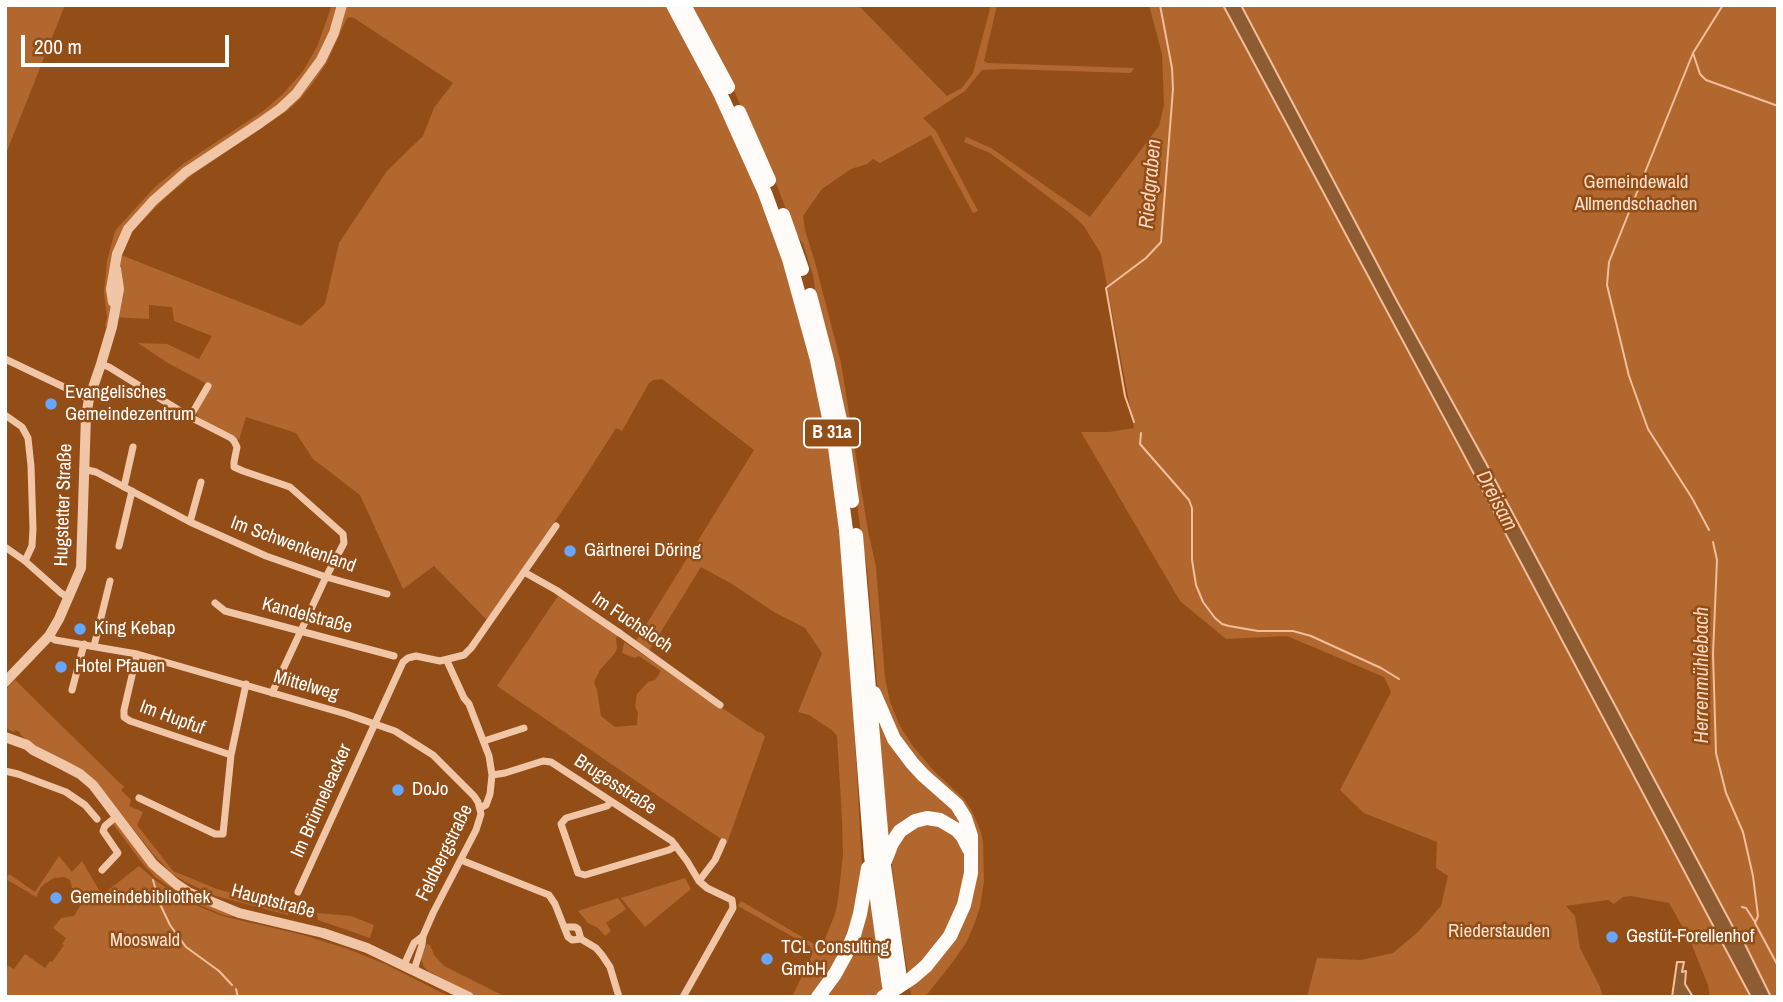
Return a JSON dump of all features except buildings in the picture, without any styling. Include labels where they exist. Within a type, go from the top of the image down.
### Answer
[{"type":"highway","name":"B 31a","points":[[673,5],[720,93],[765,193],[789,259],[817,360],[835,447],[846,530],[871,856],[896,990]]},
{"type":"highway","name":"B 31a","points":[[684,5],[730,91],[760,158],[795,247],[820,329],[845,447],[860,566],[896,990]]},
{"type":"highway","points":[[870,683],[894,739],[923,775],[961,810],[971,836],[972,856],[968,888],[958,921],[945,943],[926,966],[896,990]]},
{"type":"highway","points":[[884,866],[892,843],[900,831],[915,821],[927,818],[940,820],[957,830],[972,856]]},
{"type":"highway","points":[[818,997],[835,974],[854,935],[871,856]]},
{"type":"street","name":"Hugstetter Straße","points":[[5,682],[49,636],[81,568],[86,416],[112,327],[114,309],[111,289],[117,254],[123,238],[153,201],[186,172],[260,123],[296,94],[321,60],[334,33],[342,5]]},
{"type":"street","points":[[5,359],[89,399]]},
{"type":"street","points":[[101,364],[234,441],[237,447],[234,467],[290,487],[343,534],[344,543],[272,693]]},
{"type":"street","points":[[190,417],[208,386]]},
{"type":"street","points":[[5,415],[22,427],[28,438],[33,528],[32,546],[25,561]]},
{"type":"street","points":[[124,487],[133,447]]},
{"type":"street","name":"Im Schwenkenland","points":[[83,469],[96,472],[190,522],[266,556],[387,594]]},
{"type":"street","points":[[190,522],[201,482]]},
{"type":"street","points":[[119,546],[132,491]]},
{"type":"street","points":[[374,722],[403,662],[408,658],[416,656],[447,661],[464,655],[471,648],[556,526]]},
{"type":"street","points":[[5,547],[69,597]]},
{"type":"street","name":"Im Fuchsloch","points":[[524,572],[621,634],[720,705]]},
{"type":"street","points":[[94,646],[110,581]]},
{"type":"street","name":"Kandelstraße","points":[[215,603],[225,611],[394,656]]},
{"type":"street","name":"Mittelweg","points":[[49,636],[137,654],[395,730],[433,755],[474,796],[480,807]]},
{"type":"street","points":[[72,690],[84,644]]},
{"type":"street","name":"Im Hupfuf","points":[[137,654],[124,717],[231,755]]},
{"type":"street","points":[[447,661],[484,741],[492,775]]},
{"type":"street","points":[[139,798],[215,834],[223,834],[231,755],[246,684]]},
{"type":"street","name":"Im Brünneleacker","points":[[298,892],[374,722]]},
{"type":"street","points":[[484,741],[524,728]]},
{"type":"street","name":"Hauptstraße","points":[[5,737],[27,745],[80,774],[93,786],[153,864],[188,892],[223,908],[367,948],[468,997]]},
{"type":"street","name":"Hauptstraße","points":[[5,744],[33,750]]},
{"type":"street","name":"Brugesstraße","points":[[492,775],[543,761],[551,762],[672,841],[699,881],[732,901],[733,908],[683,997]]},
{"type":"street","points":[[5,771],[66,792],[85,805],[97,819]]},
{"type":"street","name":"Feldbergstraße","points":[[409,968],[479,822],[480,807],[486,805],[492,775]]},
{"type":"street","points":[[611,802],[607,806],[566,818],[561,824],[578,873],[585,875],[676,846]]},
{"type":"street","points":[[102,870],[118,853],[103,831],[105,825],[117,816]]},
{"type":"street","points":[[699,881],[715,860],[723,842]]},
{"type":"street","points":[[461,860],[549,895],[568,937],[582,940],[602,955],[610,967],[619,997]]},
{"type":"green space","points":[[5,5],[65,5],[5,156]]},
{"type":"green space","points":[[332,5],[668,5],[714,90],[775,233],[817,377],[841,521],[856,705],[854,723],[862,866],[854,924],[815,997],[792,997],[812,955],[811,947],[738,906],[741,901],[819,947],[823,944],[835,914],[843,854],[837,736],[809,715],[798,712],[822,653],[805,628],[701,567],[649,651],[636,641],[754,450],[662,379],[653,380],[622,431],[616,428],[521,571],[525,575],[474,651],[469,647],[487,620],[434,566],[403,589],[360,495],[313,459],[296,433],[246,417],[239,440],[198,417],[197,411],[211,386],[138,343],[167,344],[199,359],[212,336],[174,321],[172,307],[149,305],[149,319],[111,317],[109,328],[105,326],[107,261],[115,231],[155,187],[183,164],[263,111],[283,94],[303,71],[317,47]],"holes":[[[347,18],[354,18],[453,83],[434,108],[423,136],[387,171],[339,243],[325,304],[301,326],[121,255],[132,231],[165,198],[192,175],[287,111],[301,98],[326,64]]]},
{"type":"green space","points":[[688,5],[858,5],[947,96],[962,88],[973,73],[991,5],[997,5],[984,61],[987,63],[1134,68],[1131,73],[982,70],[965,91],[923,118],[936,131],[978,211],[973,213],[931,135],[880,163],[873,159],[851,169],[822,189],[803,216],[841,363],[876,567],[885,678],[890,702],[912,745],[933,770],[964,799],[972,811],[983,842],[984,881],[974,925],[966,943],[925,997],[912,997],[909,986],[953,939],[973,831],[906,752],[880,698],[867,569],[854,479],[813,275],[803,244],[794,231],[775,180],[734,91]]},
{"type":"green space","name":"Riederstauden","points":[[1149,5],[1223,5],[1751,997],[1710,997],[1690,940],[1669,903],[1631,896],[1623,897],[1614,904],[1608,900],[1566,906],[1575,916],[1580,948],[1603,997],[1307,997],[1317,958],[1361,960],[1393,953],[1418,932],[1441,906],[1448,876],[1436,868],[1437,842],[1364,813],[1340,790],[1391,692],[1384,677],[1287,636],[1226,639],[1180,601],[1081,432],[1109,432],[1134,428],[1101,254],[1084,226],[1071,214],[990,153],[964,142],[966,137],[991,148],[1090,217],[1159,126],[1164,105],[1162,54]]},
{"type":"green space","name":"Gemeindewald Allmendschachen","points":[[1241,5],[1778,5],[1778,997],[1771,997],[1738,930],[1733,927]]},
{"type":"green space","points":[[558,596],[618,635],[615,653],[600,670],[594,682],[601,716],[615,727],[637,725],[637,694],[648,682],[655,680],[661,671],[639,656],[635,658],[622,653],[624,642],[765,737],[727,843],[497,686]]},
{"type":"green space","points":[[15,680],[124,787],[121,790],[131,800],[129,806],[143,812],[137,825],[173,871],[217,889],[290,909],[288,915],[216,896],[171,873],[111,801],[31,744],[20,732],[5,728],[5,690]]},
{"type":"green space","points":[[878,706],[966,828],[925,817],[887,851]]},
{"type":"green space","points":[[114,823],[118,823],[151,868],[234,917],[190,901],[155,877]]},
{"type":"green space","points":[[936,823],[956,835],[968,860],[962,899],[943,940],[908,974],[892,866],[893,851],[910,828]]},
{"type":"green space","name":"Mooswald","points":[[59,856],[72,872],[82,861],[102,895],[139,866],[188,902],[222,916],[303,935],[348,949],[385,964],[450,997],[5,997],[5,964],[14,969],[25,954],[45,968],[64,945],[62,944],[66,938],[53,928],[61,918],[74,916],[80,906],[79,894],[72,888],[70,880],[64,877],[54,878],[46,883],[36,897],[6,879],[9,874],[35,892]]},
{"type":"green space","points":[[685,878],[691,889],[645,927],[621,898]]},
{"type":"green space","points":[[868,883],[884,990],[874,997],[822,997]]},
{"type":"green space","points":[[618,898],[626,909],[606,923],[611,931],[605,936],[578,911]]},
{"type":"green space","points":[[317,913],[351,916],[374,925],[370,938],[318,920]]},
{"type":"green space","points":[[427,944],[444,966],[506,997],[477,997],[428,971],[421,958]]},
{"type":"water","name":"Dreisam","points":[[1223,5],[1241,5],[1733,927],[1738,930],[1771,997],[1751,997]]},
{"type":"water","points":[[1677,962],[1684,962],[1682,972],[1686,971],[1685,984],[1693,997],[1672,997]]},
{"type":"waterway","name":"Riedgraben","points":[[1134,422],[1125,396],[1106,288],[1146,258],[1161,242],[1173,89],[1172,68],[1160,5]]},
{"type":"waterway","name":"Herrenmühlebach","points":[[1709,530],[1648,429],[1629,376],[1607,285],[1609,262],[1693,53],[1723,5]]},
{"type":"waterway","points":[[1693,53],[1700,74],[1706,80],[1778,106]]},
{"type":"waterway","name":"Riedgraben","points":[[1141,433],[1140,444],[1189,500],[1192,508],[1192,560],[1196,585],[1203,602],[1215,618],[1229,626],[1258,631],[1293,631],[1311,636],[1399,679]]},
{"type":"waterway","name":"Herrenmühlebach","points":[[1713,542],[1717,560],[1713,654],[1716,753],[1726,793],[1743,832],[1753,876],[1758,916],[1755,923],[1778,966]]},
{"type":"waterway","points":[[153,880],[170,925],[186,947],[219,971],[232,985]]},
{"type":"waterway","points":[[1742,907],[1746,908],[1755,922]]},
{"type":"waterway","points":[[236,989],[238,997]]},
{"type":"place","name":"Evangelisches Gemeindezentrum","points":[[51,404]]},
{"type":"place","name":"Gärtnerei Döring","points":[[570,551]]},
{"type":"place","name":"King Kebap","points":[[80,629]]},
{"type":"place","name":"Hotel Pfauen","points":[[61,667]]},
{"type":"place","name":"DoJo","points":[[398,790]]},
{"type":"place","name":"Gemeindebibliothek","points":[[56,898]]},
{"type":"place","name":"Gestüt-Forellenhof","points":[[1612,937]]},
{"type":"place","name":"TCL Consulting GmbH","points":[[767,959]]}]
